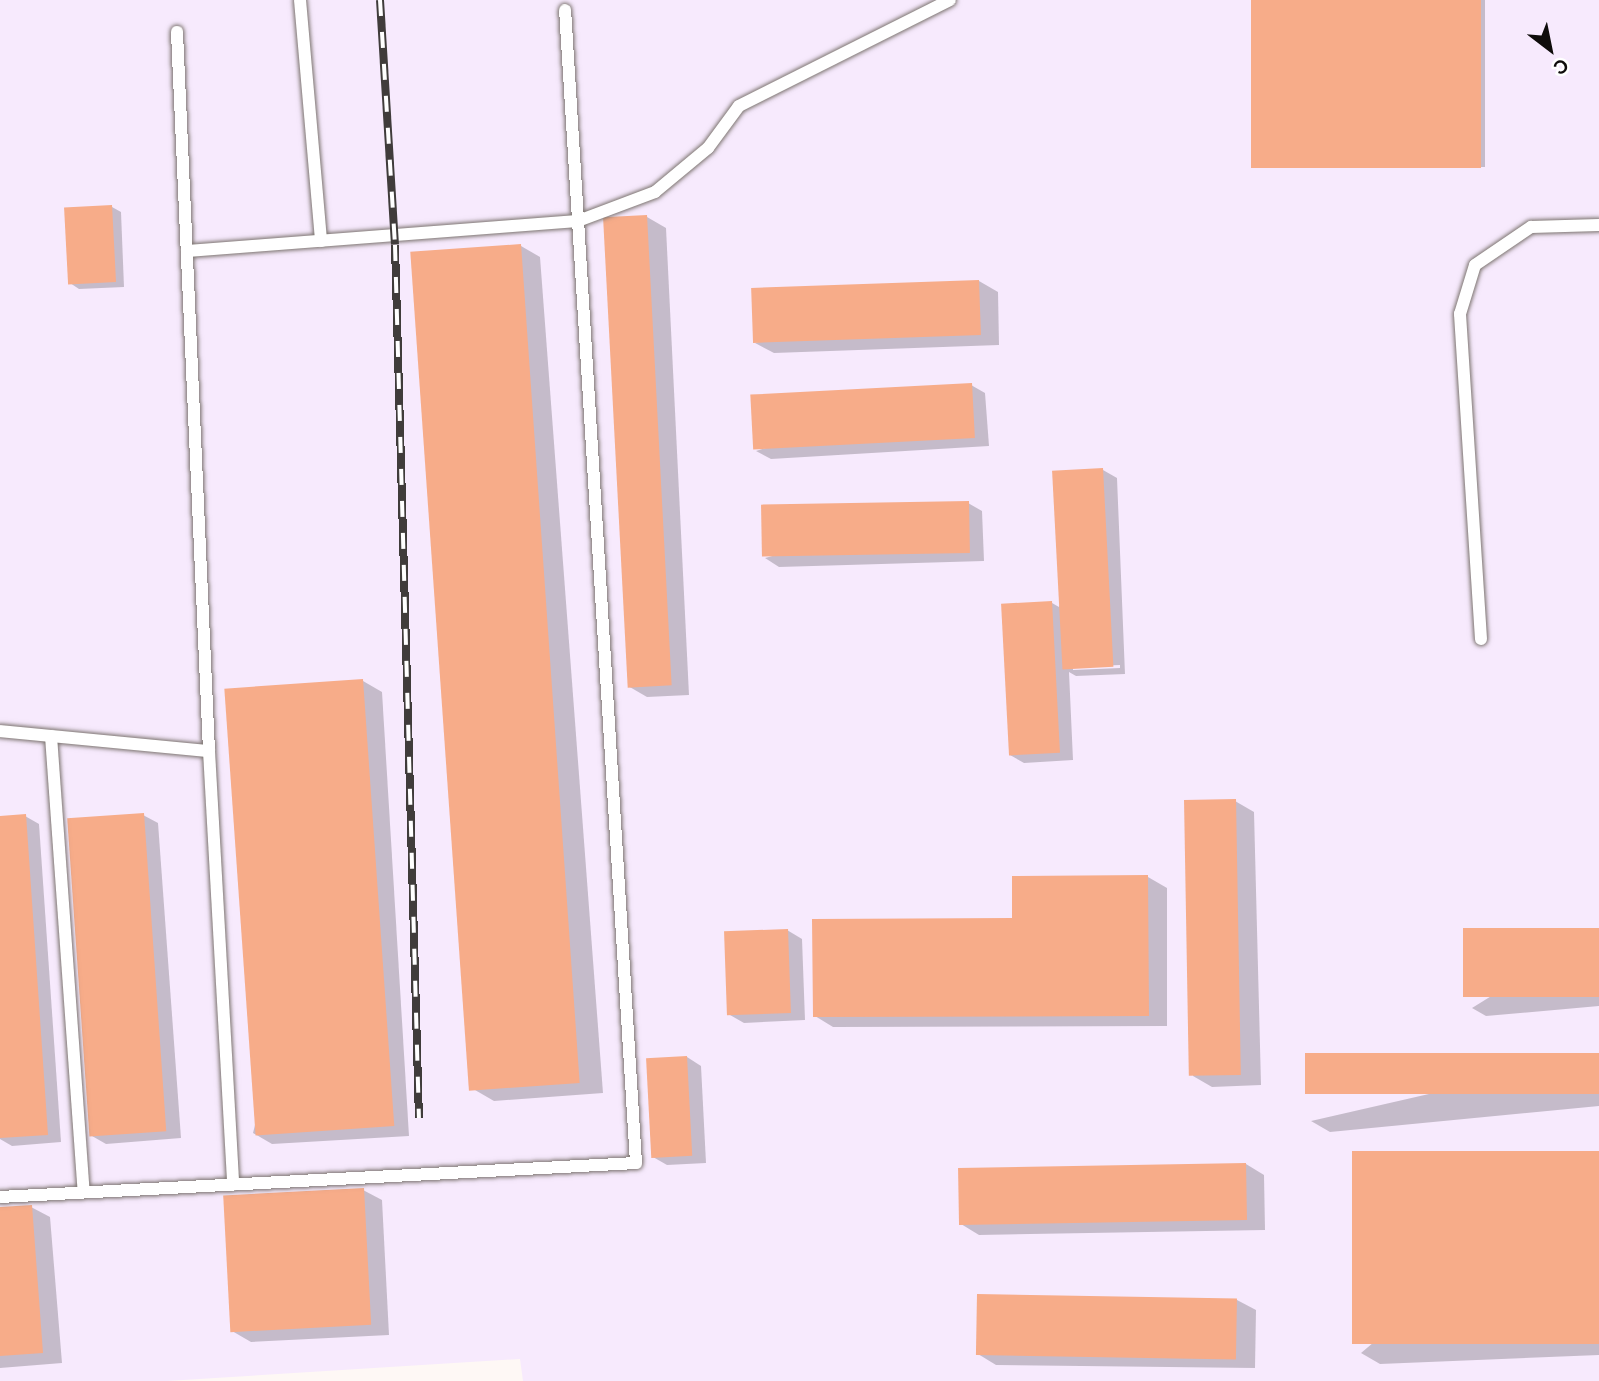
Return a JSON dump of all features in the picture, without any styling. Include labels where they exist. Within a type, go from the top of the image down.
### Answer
[{"type":"lane","points":[[300,0],[321,241]]},
{"type":"lane","points":[[187,250],[578,221],[655,192],[708,148],[739,106],[950,0]]},
{"type":"lane","points":[[0,1197],[636,1163],[565,10]]},
{"type":"lane","points":[[177,32],[209,751],[233,1184]]},
{"type":"lane","points":[[1481,639],[1460,314],[1475,265],[1531,227],[1599,225]]},
{"type":"lane","points":[[0,731],[209,751]]},
{"type":"lane","points":[[51,736],[84,1192]]},
{"type":"shaded area","points":[[0,0],[1599,0],[1599,1381],[523,1381],[520,1359],[167,1381],[0,1381]]},
{"type":"building","points":[[1251,0],[1481,0],[1481,168],[1251,168]]},
{"type":"building","points":[[112,205],[116,282],[68,284],[64,208]]},
{"type":"building","points":[[647,215],[672,685],[628,688],[603,217]]},
{"type":"building","points":[[521,244],[580,1083],[469,1091],[410,252]]},
{"type":"building","points":[[979,280],[981,335],[753,343],[751,288]]},
{"type":"building","points":[[972,383],[975,438],[753,450],[750,395]]},
{"type":"building","points":[[1103,468],[1113,667],[1062,669],[1052,471]]},
{"type":"building","points":[[969,501],[970,553],[762,557],[761,505]]},
{"type":"building","points":[[1052,601],[1060,753],[1009,755],[1001,604]]},
{"type":"building","points":[[363,679],[394,1126],[256,1136],[224,689]]},
{"type":"building","points":[[1236,799],[1241,1075],[1189,1076],[1184,800]]},
{"type":"building","points":[[144,813],[166,1131],[89,1137],[67,818]]},
{"type":"building","points":[[26,814],[48,1135],[0,1138],[0,816]]},
{"type":"building","points":[[1148,875],[1149,1016],[813,1017],[812,919],[1012,918],[1012,876]]},
{"type":"building","points":[[1463,928],[1599,928],[1599,997],[1463,997]]},
{"type":"building","points":[[788,929],[791,1013],[727,1015],[724,931]]},
{"type":"building","points":[[1305,1053],[1599,1053],[1599,1094],[1305,1094]]},
{"type":"building","points":[[687,1056],[692,1156],[651,1158],[646,1058]]},
{"type":"building","points":[[1352,1151],[1599,1151],[1599,1344],[1352,1344]]},
{"type":"building","points":[[1246,1163],[1247,1220],[959,1225],[958,1168]]},
{"type":"building","points":[[364,1188],[371,1325],[230,1332],[223,1195]]},
{"type":"building","points":[[32,1205],[43,1353],[0,1356],[0,1207]]},
{"type":"building","points":[[977,1294],[1237,1299],[1236,1360],[976,1355]]},
{"type":"railway","points":[[380,0],[395,245],[419,1118]]}]
